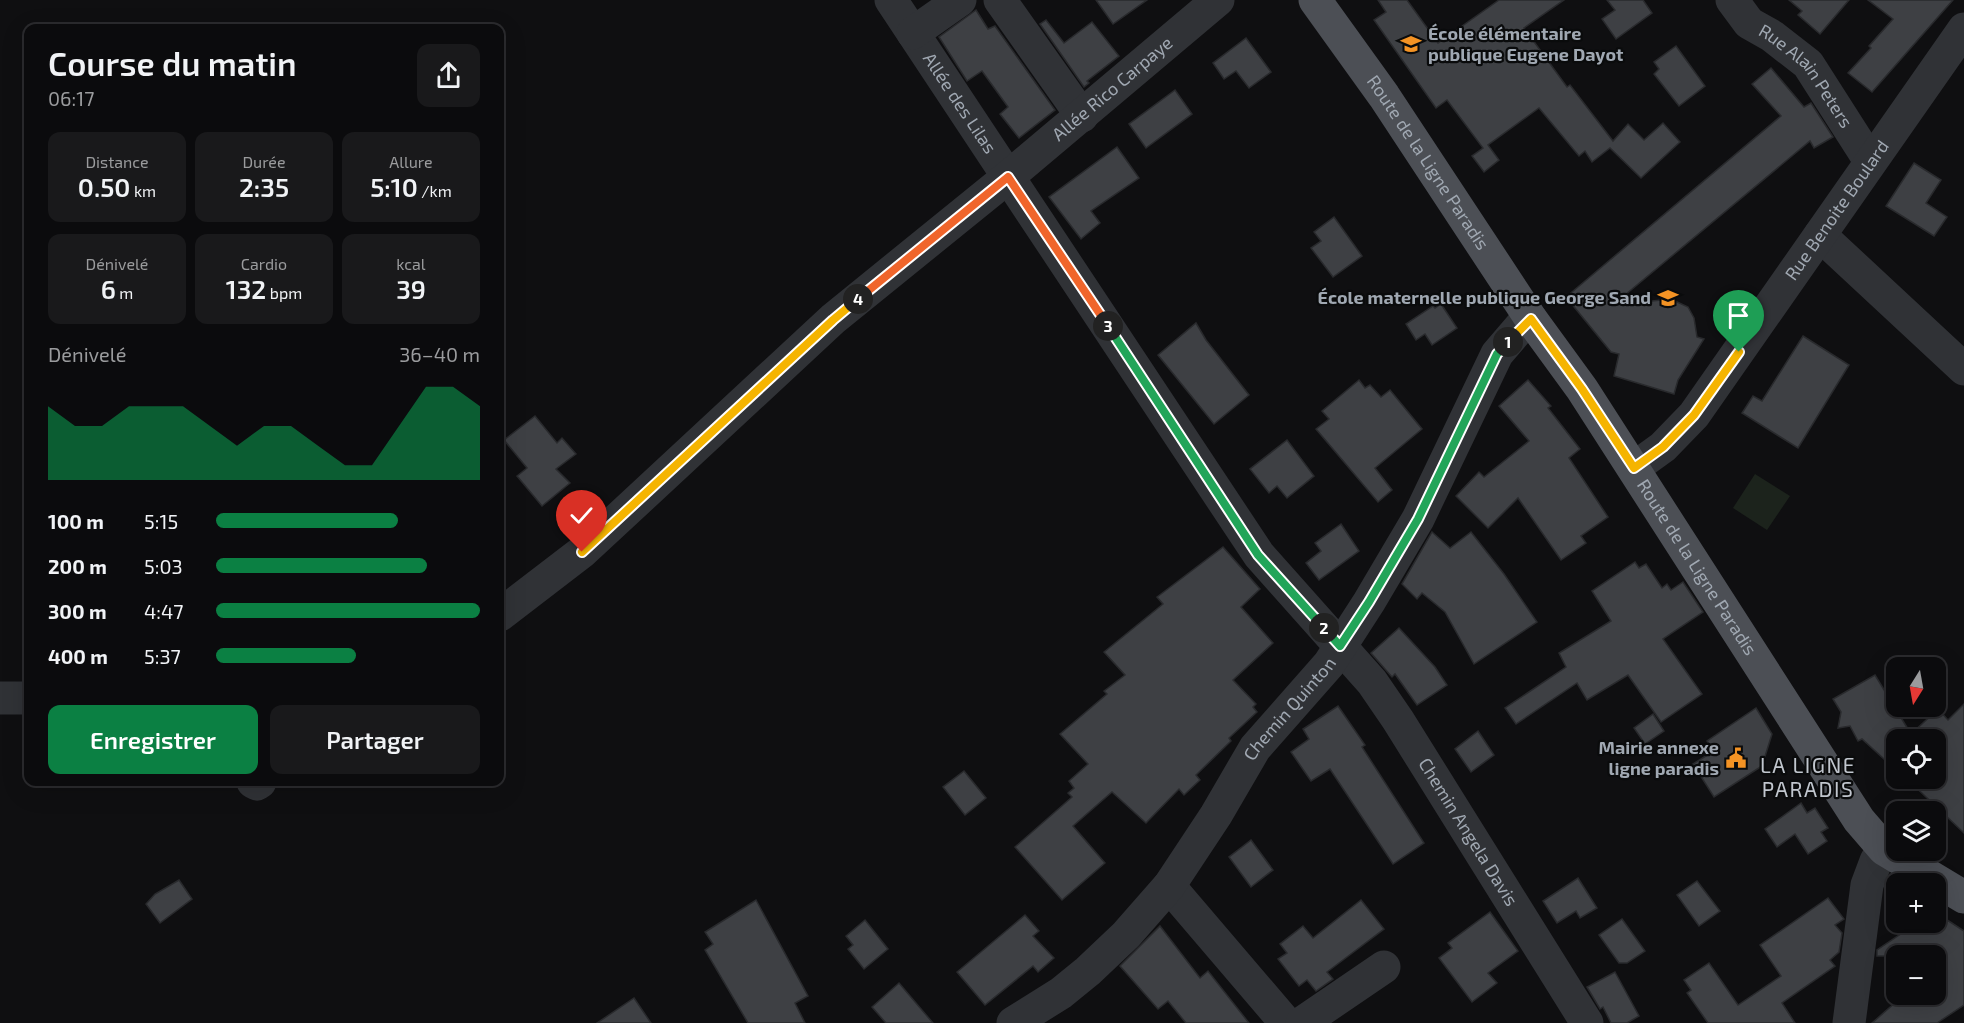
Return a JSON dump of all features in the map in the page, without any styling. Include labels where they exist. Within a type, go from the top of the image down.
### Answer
[{"type":"main road","name":"Route de la Ligne Paradis","points":[[1316,0],[1384,96],[1531,319],[1582,389],[1859,820],[1884,849],[1964,897]]},
{"type":"street","name":"Allée des Lilas","points":[[891,0],[1258,555],[1340,646]]},
{"type":"street","points":[[913,33],[960,0]]},
{"type":"street","points":[[1000,0],[1082,116]]},
{"type":"street","name":"Allée Rico Carpaye","points":[[504,612],[582,552],[833,320],[1082,116],[1218,0]]},
{"type":"street","name":"Rue Alain Peters","points":[[1732,0],[1749,23],[1772,36],[1808,64],[1870,161]]},
{"type":"street","name":"Rue Benoite Boulard","points":[[1634,468],[1663,447],[1694,415],[1964,29]]},
{"type":"street","points":[[1820,235],[1964,369]]},
{"type":"street","name":"Chemin Quinton","points":[[1012,1023],[1061,993],[1088,971],[1126,935],[1169,886],[1216,815],[1255,748],[1329,664],[1369,602],[1418,519],[1497,354],[1521,326],[1531,319]]},
{"type":"street","name":"Chemin Angela Davis","points":[[1340,646],[1372,682],[1398,720],[1587,1023]]},
{"type":"street","points":[[0,698],[24,698]]},
{"type":"street","points":[[1849,1023],[1867,885],[1876,861],[1884,849]]},
{"type":"street","points":[[1169,886],[1286,1023]]},
{"type":"street","points":[[1302,1023],[1384,967]]},
{"type":"shaded area","points":[[1755,474],[1790,496],[1767,530],[1733,508]]},
{"type":"building","points":[[1096,0],[1147,0],[1113,24]]},
{"type":"building","points":[[1378,0],[1407,0],[1438,43],[1499,0],[1564,0],[1524,28],[1567,87],[1570,85],[1613,141],[1628,124],[1644,140],[1663,123],[1680,142],[1641,178],[1610,148],[1592,162],[1585,151],[1579,156],[1539,108],[1488,145],[1499,160],[1484,172],[1472,156],[1483,148],[1447,100],[1436,108],[1374,20],[1386,12]]},
{"type":"building","points":[[1607,0],[1643,0],[1652,13],[1616,39],[1602,19],[1615,10]]},
{"type":"building","points":[[1789,0],[1849,0],[1820,34],[1798,15],[1802,11]]},
{"type":"building","points":[[1868,0],[1953,0],[1872,92],[1848,73],[1893,19]]},
{"type":"building","points":[[976,10],[988,29],[995,26],[1055,110],[1019,138],[1000,114],[1008,107],[982,71],[967,81],[939,37]]},
{"type":"building","points":[[1046,20],[1064,43],[1092,22],[1119,56],[1087,81],[1089,83],[1084,87],[1040,24]]},
{"type":"building","points":[[1246,38],[1271,72],[1249,88],[1236,71],[1224,79],[1213,63]]},
{"type":"building","points":[[1676,46],[1705,86],[1679,106],[1654,74],[1659,69],[1654,62]]},
{"type":"building","points":[[1771,68],[1804,107],[1811,103],[1833,137],[1814,148],[1810,141],[1613,305],[1671,299],[1688,307],[1694,318],[1697,337],[1704,339],[1678,380],[1674,394],[1614,376],[1619,354],[1611,352],[1566,297],[1781,116],[1752,84]]},
{"type":"building","points":[[1175,90],[1192,114],[1146,148],[1129,124]]},
{"type":"building","points":[[1117,147],[1139,178],[1091,211],[1100,223],[1081,239],[1049,197]]},
{"type":"building","points":[[1914,163],[1941,180],[1926,203],[1947,217],[1934,236],[1886,206]]},
{"type":"building","points":[[1334,217],[1362,256],[1333,277],[1311,248],[1321,241],[1314,232]]},
{"type":"building","points":[[1441,304],[1457,328],[1432,345],[1425,334],[1416,340],[1406,324],[1433,306],[1435,308]]},
{"type":"building","points":[[1196,323],[1206,340],[1249,395],[1214,424],[1158,355]]},
{"type":"building","points":[[1803,336],[1849,365],[1798,448],[1742,413],[1753,396],[1762,401]]},
{"type":"building","points":[[1359,380],[1365,388],[1370,385],[1381,397],[1390,390],[1422,429],[1375,468],[1392,490],[1378,502],[1316,429],[1329,419],[1322,411]]},
{"type":"building","points":[[1528,380],[1551,406],[1548,408],[1580,449],[1569,458],[1608,517],[1581,536],[1586,543],[1561,560],[1518,498],[1488,528],[1456,496],[1479,472],[1484,477],[1529,441],[1499,406]]},
{"type":"building","points":[[535,416],[557,443],[562,438],[576,454],[556,469],[570,483],[542,506],[517,476],[527,468],[504,440]]},
{"type":"building","points":[[1287,440],[1314,476],[1287,498],[1277,486],[1269,493],[1250,469]]},
{"type":"building","points":[[1341,524],[1359,551],[1319,580],[1306,563],[1321,551],[1315,543]]},
{"type":"building","points":[[1432,532],[1450,548],[1471,532],[1537,622],[1474,664],[1445,612],[1422,593],[1417,599],[1402,584]]},
{"type":"building","points":[[1223,547],[1260,589],[1241,607],[1273,643],[1233,680],[1256,704],[1253,707],[1257,712],[1229,738],[1231,741],[1196,775],[1200,780],[1184,795],[1179,789],[1146,823],[1112,792],[1073,826],[1105,863],[1062,900],[1015,847],[1072,797],[1068,793],[1074,788],[1069,781],[1088,764],[1060,734],[1107,694],[1104,691],[1125,675],[1104,652],[1163,604],[1157,597]]},
{"type":"building","points":[[1635,562],[1639,568],[1646,564],[1662,588],[1667,584],[1671,590],[1683,582],[1703,612],[1663,639],[1702,694],[1661,722],[1628,675],[1587,700],[1577,683],[1516,724],[1505,708],[1566,667],[1559,653],[1611,621],[1592,591]]},
{"type":"building","points":[[1399,628],[1435,667],[1447,685],[1417,705],[1395,674],[1392,677],[1371,653]]},
{"type":"building","points":[[1875,675],[1886,693],[1886,717],[1901,717],[1908,729],[1886,729],[1886,761],[1862,739],[1858,741],[1850,726],[1838,728],[1841,712],[1833,699]]},
{"type":"building","points":[[1964,704],[1964,833],[1946,816],[1946,801],[1930,801],[1918,789],[1946,789],[1946,729],[1916,729],[1929,717],[1945,717],[1948,720]]},
{"type":"building","points":[[1338,706],[1365,745],[1362,747],[1424,843],[1393,864],[1330,769],[1311,781],[1291,752],[1309,739],[1303,729]]},
{"type":"building","points":[[1756,708],[1772,734],[1762,766],[1714,797],[1693,764],[1714,751],[1707,741]]},
{"type":"building","points":[[1653,714],[1664,731],[1645,744],[1634,728]]},
{"type":"building","points":[[1478,731],[1494,755],[1471,772],[1455,749]]},
{"type":"building","points":[[964,771],[986,798],[965,815],[943,787]]},
{"type":"building","points":[[1801,803],[1807,813],[1815,808],[1828,828],[1821,832],[1827,841],[1808,854],[1795,834],[1777,847],[1765,829]]},
{"type":"building","points":[[1251,840],[1273,870],[1251,887],[1229,857]]},
{"type":"building","points":[[1578,878],[1597,908],[1580,918],[1576,911],[1557,923],[1543,901]]},
{"type":"building","points":[[179,880],[192,899],[160,923],[146,904],[155,894]]},
{"type":"building","points":[[1697,881],[1720,911],[1699,926],[1677,895]]},
{"type":"building","points":[[1828,898],[1844,919],[1835,925],[1842,933],[1839,952],[1830,960],[1835,966],[1782,1003],[1795,1023],[1708,1023],[1687,993],[1691,990],[1684,980],[1709,963],[1738,1005],[1781,976],[1760,945]]},
{"type":"building","points":[[756,900],[808,996],[795,1003],[805,1023],[748,1023],[705,950],[713,944],[705,932]]},
{"type":"building","points":[[1361,900],[1384,929],[1327,972],[1333,979],[1316,991],[1307,980],[1299,986],[1278,959],[1287,953],[1280,944],[1303,926],[1313,938]]},
{"type":"building","points":[[1490,912],[1518,951],[1488,973],[1497,983],[1472,1002],[1439,958],[1452,948],[1448,943]]},
{"type":"building","points":[[1025,915],[1039,931],[1033,936],[1054,958],[1038,972],[1033,966],[985,1005],[957,972]]},
{"type":"building","points":[[1622,919],[1645,951],[1627,963],[1619,963],[1599,935]]},
{"type":"building","points":[[1946,919],[1964,931],[1964,1005],[1937,1023],[1872,1023],[1892,1005],[1946,1005],[1946,945],[1886,945],[1886,956],[1877,956],[1877,950],[1902,933],[1946,933]]},
{"type":"building","points":[[865,920],[888,949],[864,969],[848,949],[853,945],[846,936]]},
{"type":"building","points":[[1160,926],[1200,978],[1208,971],[1249,1023],[1186,1023],[1168,1001],[1158,1009],[1120,966]]},
{"type":"building","points":[[1615,972],[1639,1016],[1627,1023],[1611,1023],[1603,1007],[1600,1009],[1587,987]]},
{"type":"building","points":[[899,983],[933,1023],[886,1023],[872,1007]]},
{"type":"building","points":[[634,998],[651,1023],[597,1023]]},
{"type":"place","name":"École élémentaire publique Eugene Dayot","points":[[1411,44]]},
{"type":"place","name":"École maternelle publique George Sand","points":[[1668,298]]},
{"type":"place","name":"Mairie annexe ligne paradis","points":[[1736,758]]},
{"type":"district","name":"LA LIGNE PARADIS","points":[[1808,778]]},
{"type":"route","points":[[582,552],[833,320],[1008,177],[1258,555],[1340,646],[1418,519],[1497,354],[1521,326],[1531,319],[1582,389],[1634,468],[1663,447],[1694,415],[1739,352]]}]
